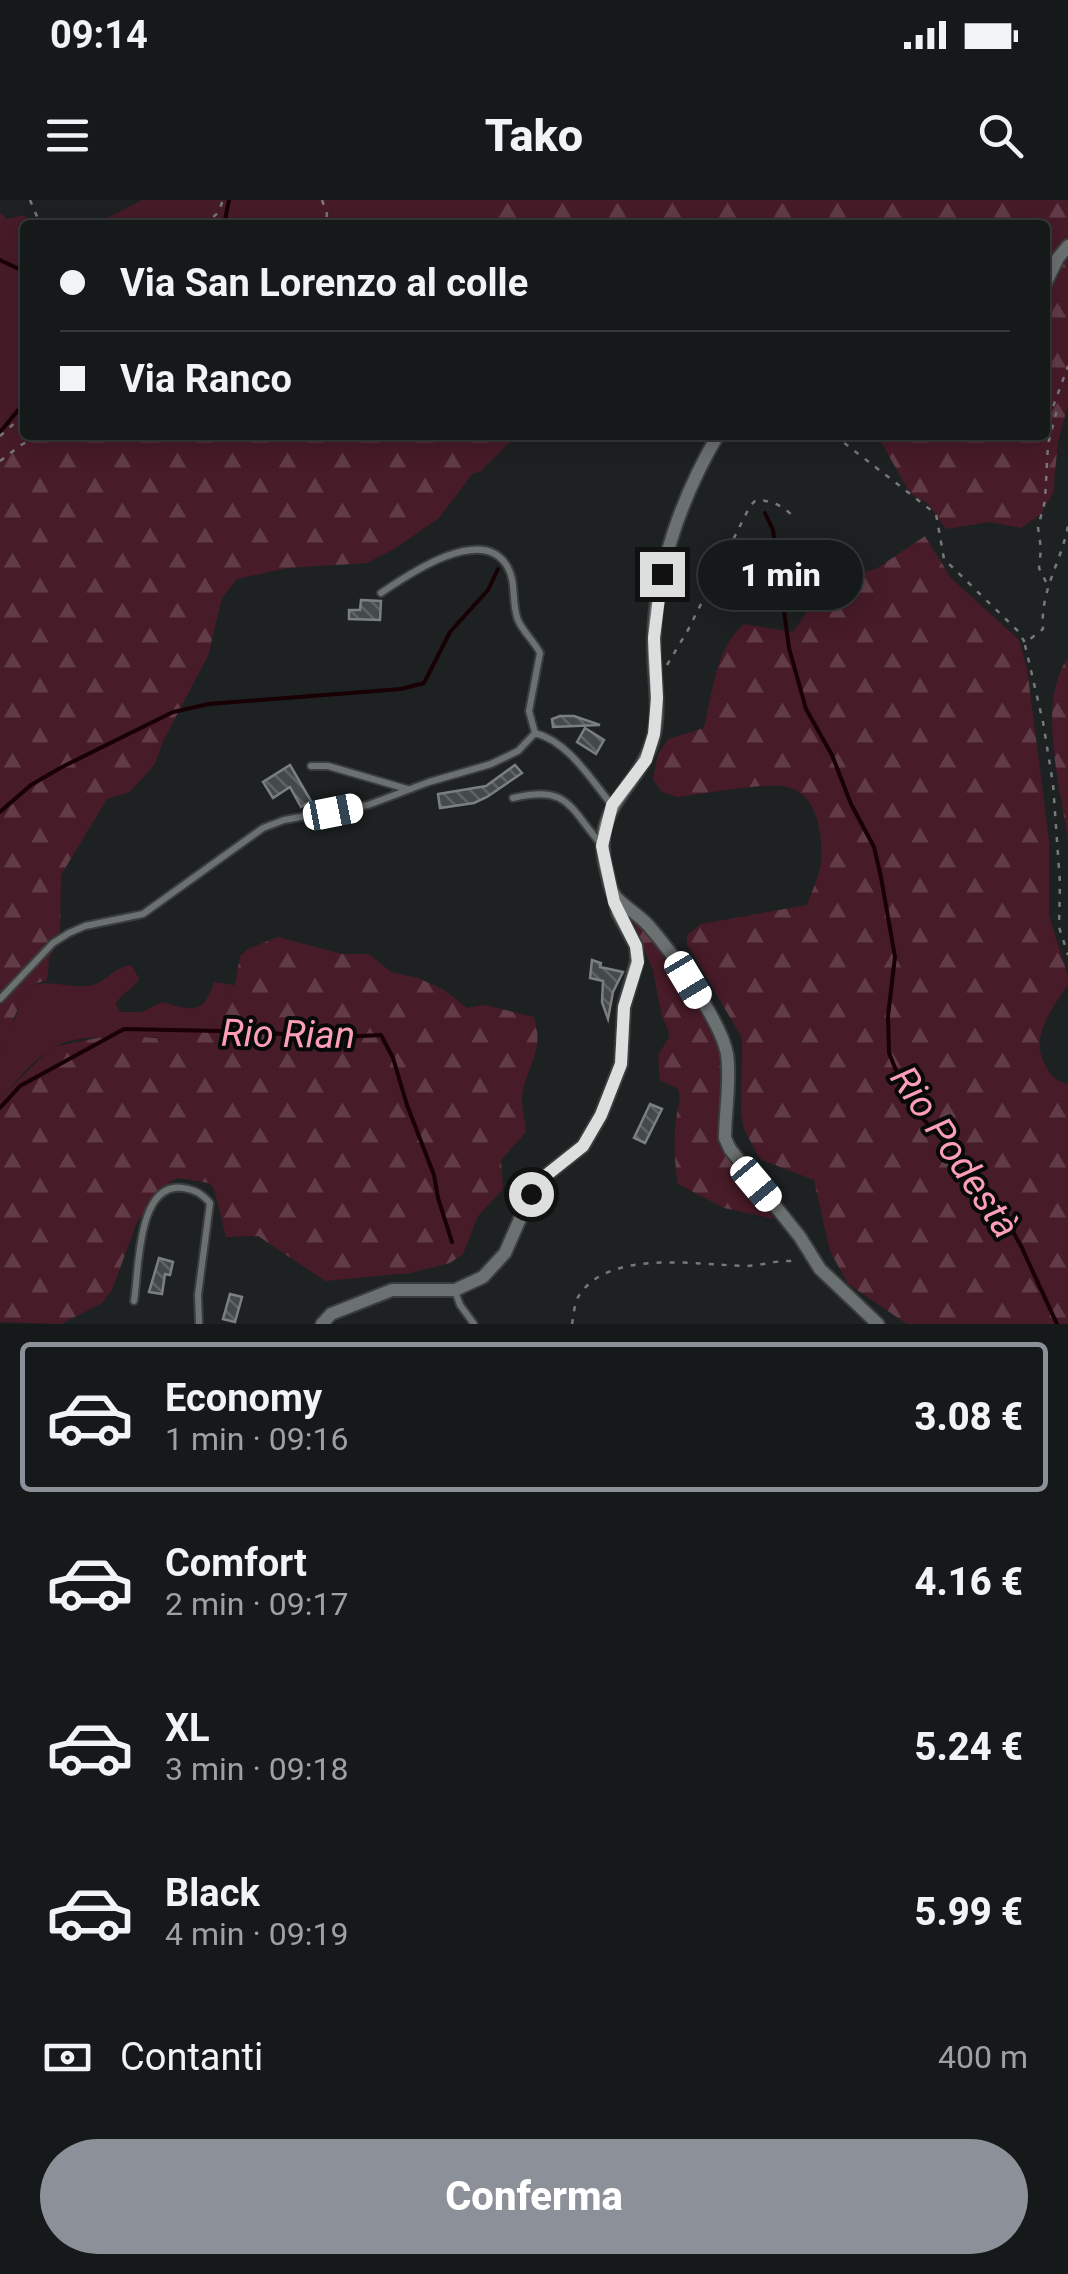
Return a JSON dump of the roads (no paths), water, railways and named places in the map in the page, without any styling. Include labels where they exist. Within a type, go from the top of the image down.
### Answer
[{"type":"street","points":[[1050,274],[1068,246]]},
{"type":"street","points":[[322,1324],[332,1314],[392,1290],[454,1290],[483,1278],[505,1253],[531,1194],[544,1177],[583,1146],[608,1099],[621,1064],[624,1007],[638,962],[636,946],[618,912],[602,846],[612,805],[646,760],[654,734],[656,599],[684,509],[715,440]]},
{"type":"street","points":[[614,894],[648,925],[673,957],[724,1041],[728,1058],[725,1138],[756,1184],[800,1237],[820,1270],[878,1324]]},
{"type":"lane","points":[[381,593],[428,564],[452,555],[483,548],[496,552],[511,575],[518,619],[540,653],[529,711],[534,734]]},
{"type":"lane","points":[[0,998],[69,933],[143,914],[263,828],[284,820],[368,805],[491,764],[518,751],[534,734]]},
{"type":"lane","points":[[534,734],[547,738],[580,765],[612,805]]},
{"type":"lane","points":[[312,766],[328,766],[409,790]]},
{"type":"lane","points":[[514,798],[540,792],[568,802],[602,846]]},
{"type":"lane","points":[[134,1301],[139,1244],[148,1213],[168,1190],[177,1187],[201,1193],[210,1203],[198,1295],[199,1324]]},
{"type":"lane","points":[[454,1290],[474,1324]]},
{"type":"waterway","points":[[225,220],[229,200]]},
{"type":"waterway","points":[[0,260],[20,270]]},
{"type":"waterway","points":[[0,432],[20,408]]},
{"type":"waterway","name":"Rio Podestà","points":[[765,513],[773,530],[789,648],[806,709],[874,847],[881,877],[895,957],[888,1016],[889,1053],[906,1095],[924,1120],[991,1192],[1057,1324]]},
{"type":"waterway","points":[[0,812],[31,785],[62,767],[173,712],[209,704],[401,689],[424,683],[450,632],[488,590],[498,569]]},
{"type":"waterway","name":"Rio Rian","points":[[0,1108],[20,1086],[124,1029],[262,1032],[321,1038],[381,1035],[393,1058],[434,1175],[452,1242]]}]
